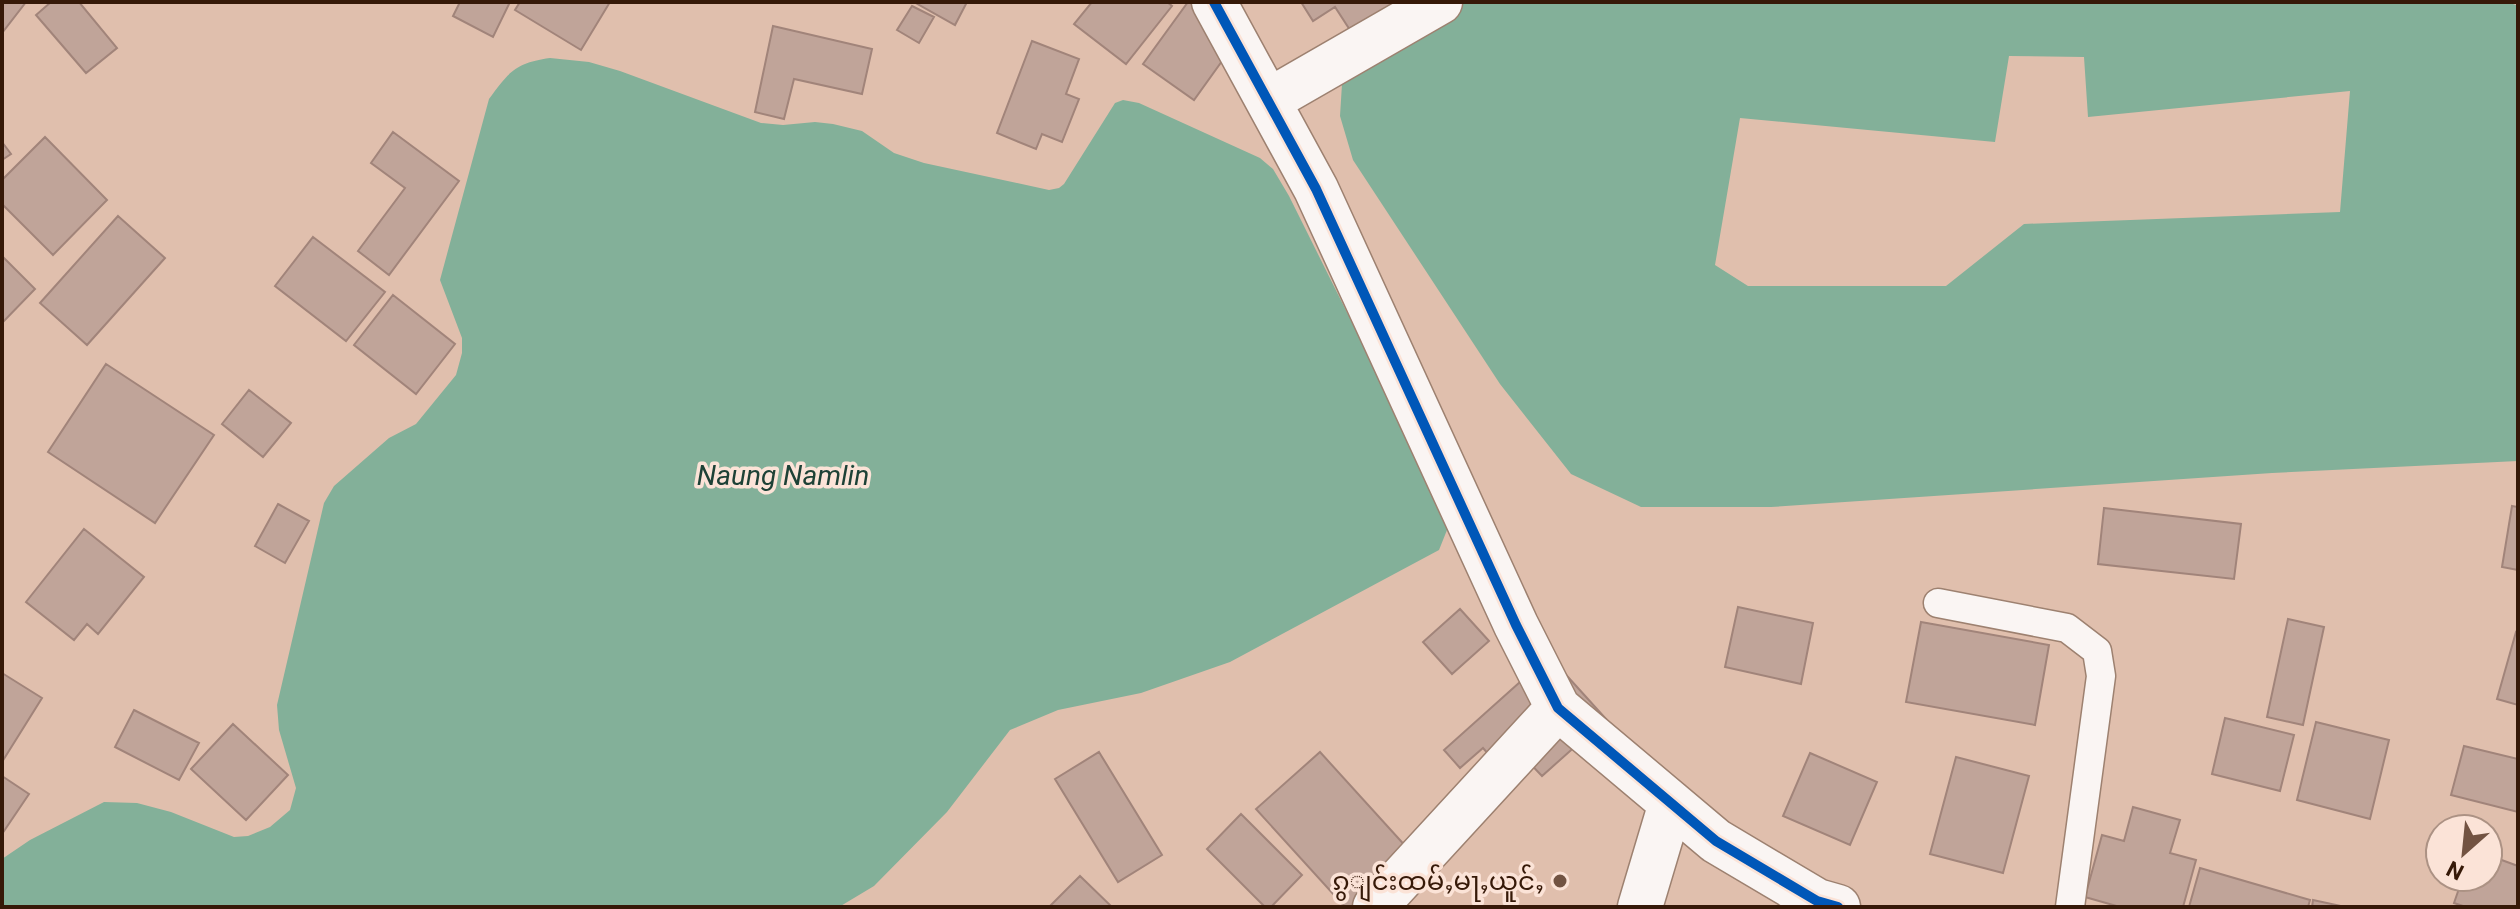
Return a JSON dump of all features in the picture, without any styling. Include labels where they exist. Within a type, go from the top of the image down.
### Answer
[{"type":"street","points":[[1214,2],[1316,189],[1516,625],[1558,708],[1716,841],[1817,901],[1838,907]]},
{"type":"street","points":[[1268,101],[1440,2]]},
{"type":"street","points":[[1375,907],[1558,708]]},
{"type":"street","points":[[1640,907],[1671,803]]},
{"type":"lane","points":[[1938,603],[2067,628],[2097,651],[2101,676],[2070,907]]},
{"type":"water","points":[[1458,2],[2508,2],[2518,6],[2518,461],[2272,473],[1771,507],[1641,507],[1571,474],[1500,384],[1353,160],[1340,116],[1342,84],[1357,60]],"holes":[[[2009,56],[2084,57],[2088,117],[2350,91],[2340,212],[2024,224],[1946,286],[1748,286],[1715,265],[1740,118],[1995,142]]]},
{"type":"water","name":"Naung Namlin","points":[[550,58],[589,62],[620,71],[761,123],[783,125],[815,122],[862,131],[894,153],[924,163],[1049,190],[1064,184],[1115,103],[1123,100],[1139,103],[1260,158],[1273,169],[1289,196],[1449,517],[1439,550],[1230,662],[1141,693],[1058,710],[1010,730],[947,812],[874,886],[839,907],[2,907],[2,859],[30,840],[104,802],[137,803],[171,812],[234,837],[248,836],[270,827],[290,810],[296,788],[279,730],[277,705],[324,503],[334,486],[389,438],[416,424],[456,375],[462,353],[462,338],[440,280],[489,99],[514,70]]},
{"type":"building","points":[[2,2],[26,2],[2,33]]},
{"type":"building","points":[[51,2],[79,2],[117,48],[86,73],[36,15]]},
{"type":"building","points":[[460,2],[510,2],[493,37],[453,16]]},
{"type":"building","points":[[520,2],[610,2],[581,50],[515,10]]},
{"type":"building","points":[[914,2],[967,2],[955,25]]},
{"type":"building","points":[[1092,2],[1167,2],[1172,6],[1126,64],[1074,24]]},
{"type":"building","points":[[1188,2],[1208,2],[1245,29],[1194,100],[1143,64]]},
{"type":"building","points":[[1301,2],[1413,2],[1361,47],[1335,7],[1313,21]]},
{"type":"building","points":[[912,6],[934,17],[919,43],[897,30]]},
{"type":"building","points":[[773,26],[872,49],[862,94],[794,79],[784,119],[755,112]]},
{"type":"building","points":[[1032,41],[1079,59],[1066,94],[1079,99],[1062,142],[1042,134],[1036,149],[997,133]]},
{"type":"building","points":[[393,132],[459,181],[389,275],[358,251],[405,188],[371,163]]},
{"type":"building","points":[[45,137],[107,200],[53,255],[2,204],[2,180]]},
{"type":"building","points":[[2,142],[11,154],[2,160]]},
{"type":"building","points":[[118,216],[165,258],[87,345],[40,303]]},
{"type":"building","points":[[313,237],[385,292],[346,341],[275,286]]},
{"type":"building","points":[[2,256],[35,289],[2,323]]},
{"type":"building","points":[[393,295],[455,344],[416,394],[354,345]]},
{"type":"building","points":[[106,364],[214,435],[155,523],[48,452]]},
{"type":"building","points":[[249,390],[291,423],[263,457],[222,424]]},
{"type":"building","points":[[278,504],[309,521],[285,563],[255,546]]},
{"type":"building","points":[[2512,506],[2518,507],[2518,570],[2502,567]]},
{"type":"building","points":[[2104,508],[2241,524],[2234,579],[2098,564]]},
{"type":"building","points":[[84,529],[144,577],[98,634],[87,624],[74,640],[26,602]]},
{"type":"building","points":[[1738,607],[1813,623],[1801,684],[1725,667]]},
{"type":"building","points":[[1460,609],[1489,641],[1452,674],[1423,642]]},
{"type":"building","points":[[2288,619],[2324,627],[2303,725],[2267,717]]},
{"type":"building","points":[[1921,622],[2049,645],[2035,725],[1906,702]]},
{"type":"building","points":[[2518,633],[2518,705],[2497,699]]},
{"type":"building","points":[[1549,656],[1606,719],[1542,776],[1522,755],[1504,772],[1483,748],[1460,768],[1444,750]]},
{"type":"building","points":[[2,673],[42,698],[2,762]]},
{"type":"building","points":[[134,710],[199,743],[179,780],[115,747]]},
{"type":"building","points":[[2225,718],[2294,735],[2280,791],[2212,774]]},
{"type":"building","points":[[2316,722],[2389,740],[2370,819],[2297,800]]},
{"type":"building","points":[[233,724],[288,775],[246,820],[191,769]]},
{"type":"building","points":[[2464,746],[2518,759],[2518,812],[2451,795]]},
{"type":"building","points":[[1099,752],[1162,855],[1118,882],[1055,779]]},
{"type":"building","points":[[1320,752],[1419,861],[1367,907],[1345,907],[1256,809]]},
{"type":"building","points":[[1810,753],[1877,782],[1850,845],[1783,816]]},
{"type":"building","points":[[1956,757],[2029,776],[2003,873],[1930,854]]},
{"type":"building","points":[[2,776],[29,794],[2,834]]},
{"type":"building","points":[[2133,807],[2180,820],[2170,853],[2196,860],[2183,907],[2120,907],[2085,897],[2102,835],[2124,841]]},
{"type":"building","points":[[1241,814],[1302,875],[1271,907],[1265,907],[1207,849]]},
{"type":"building","points":[[2504,861],[2518,866],[2518,907],[2466,907],[2454,903],[2457,893],[2504,893]]},
{"type":"building","points":[[2200,868],[2310,900],[2308,907],[2189,907]]},
{"type":"building","points":[[1080,876],[1112,907],[1049,907]]},
{"type":"building","points":[[2313,900],[2341,906],[2341,907],[2312,907]]},
{"type":"cycle path","points":[[1214,2],[1316,189],[1516,625],[1558,708],[1716,841],[1817,901],[1838,907]]},
{"type":"place","name":"ၵွျင်းထမ်ႇမႃႇယူင်ႇ","points":[[1560,881]]}]
